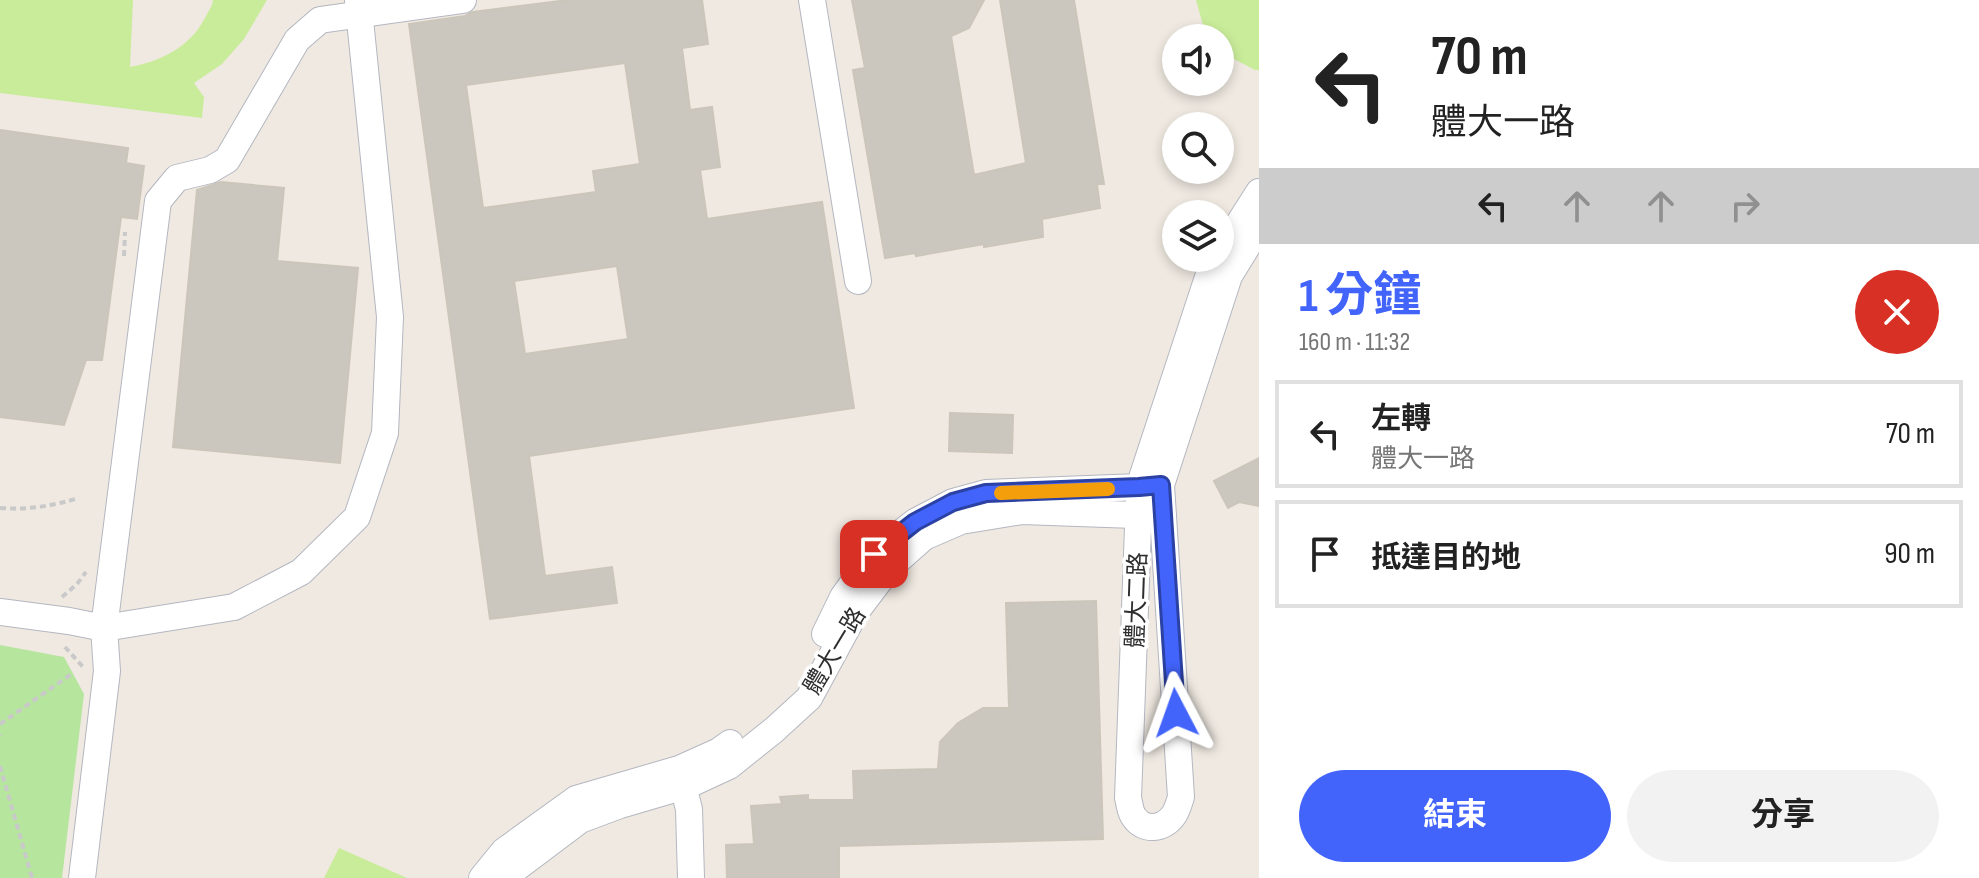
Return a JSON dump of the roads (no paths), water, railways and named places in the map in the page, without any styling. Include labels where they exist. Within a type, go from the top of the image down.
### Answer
[{"type":"street","points":[[82,878],[107,671],[104,628],[158,201],[177,178],[210,170],[227,160],[297,40],[320,20],[358,8],[463,0]]},
{"type":"street","points":[[812,0],[858,281]]},
{"type":"street","points":[[0,612],[104,628],[234,607],[301,572],[357,517],[385,433],[390,317],[358,8]]},
{"type":"street","points":[[1234,231],[1259,192]]},
{"type":"street","points":[[1150,486],[1229,276],[1259,227]]},
{"type":"street","points":[[1150,486],[1210,272]]},
{"type":"street","name":"體大二路","points":[[1150,486],[1181,797],[1175,814],[1163,825],[1148,828],[1131,815],[1128,798],[1152,515]]},
{"type":"street","name":"體大一路","points":[[509,878],[515,869],[580,820],[681,777],[764,717],[796,685],[843,597],[874,554],[915,522],[953,502],[986,493],[1150,486]]},
{"type":"street","name":"體大一路","points":[[482,878],[504,851],[576,799],[729,766],[809,698],[855,613],[893,564],[924,537],[961,521],[1022,511],[1152,515]]},
{"type":"street","points":[[681,777],[689,809],[691,878]]}]
